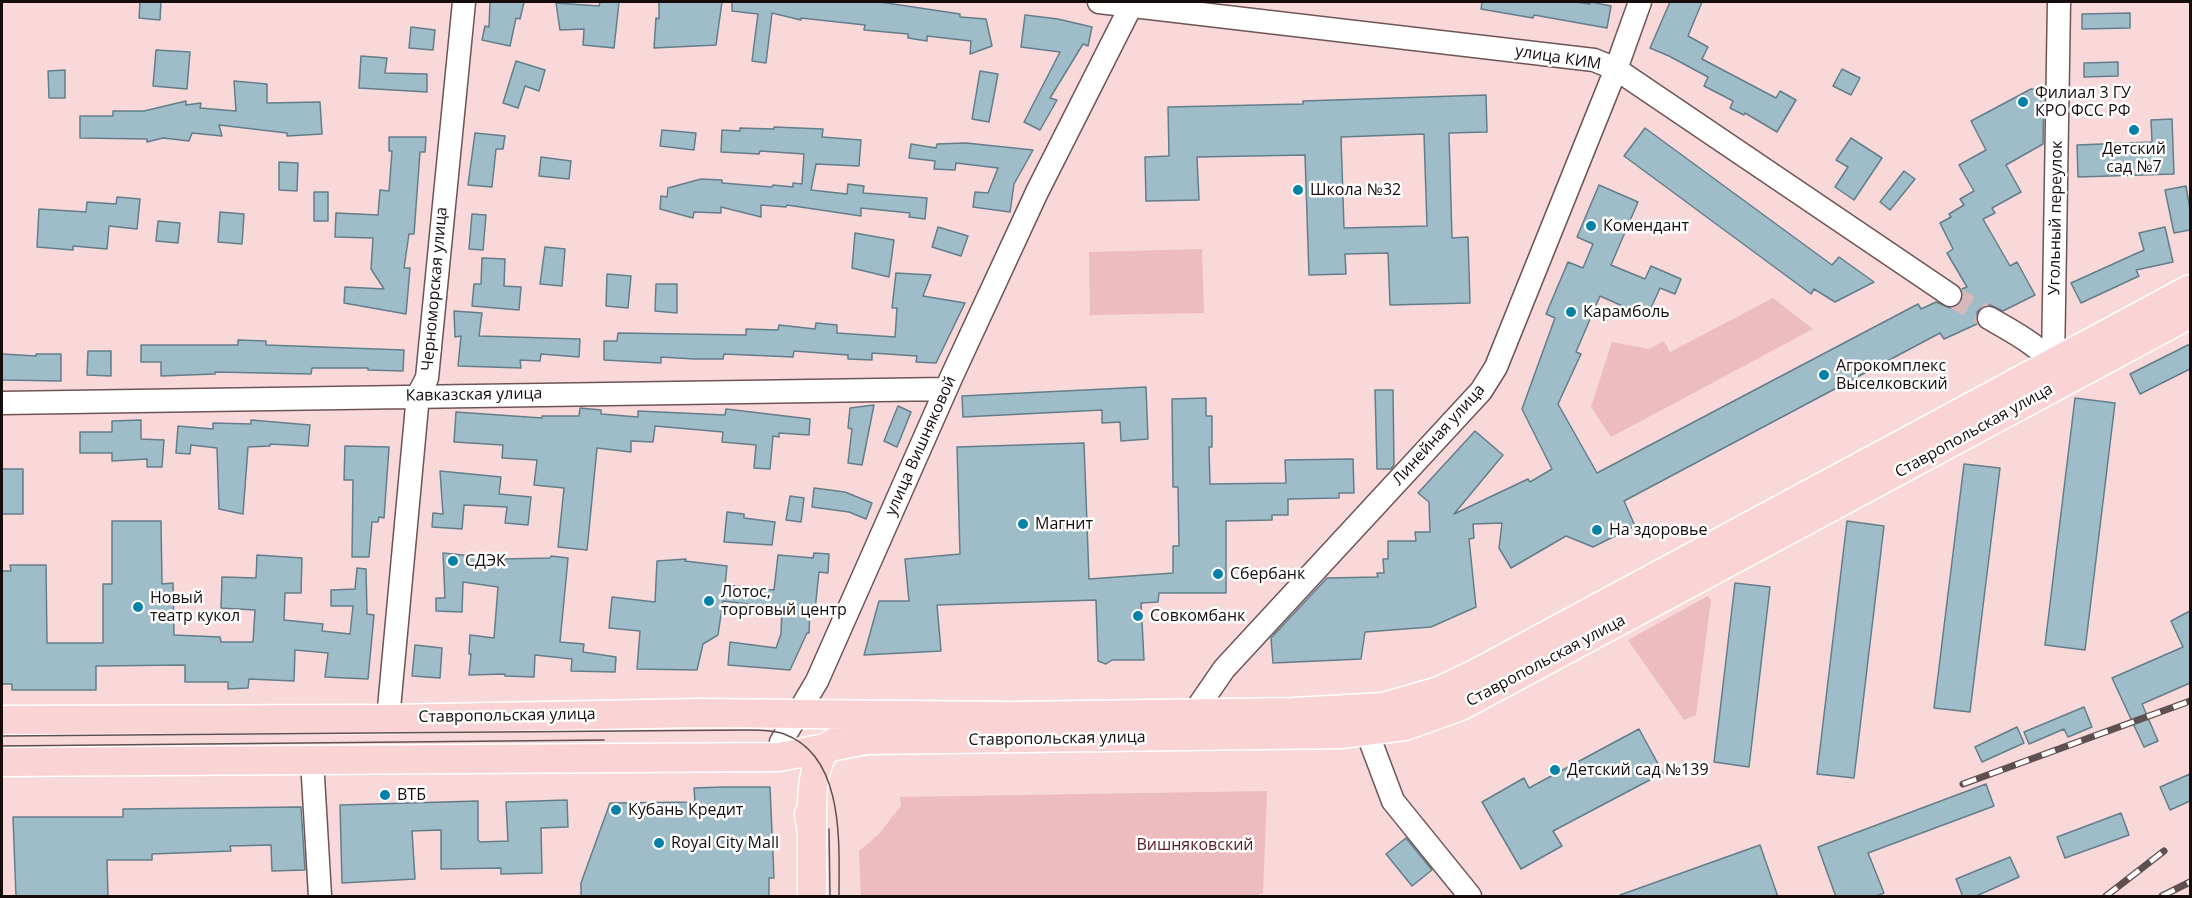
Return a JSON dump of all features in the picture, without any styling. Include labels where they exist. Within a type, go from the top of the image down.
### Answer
[{"type":"main road","name":"Ставропольская улица","points":[[2,762],[779,757],[867,740],[1193,737],[1366,732],[1390,729],[1420,722],[1461,706],[2058,372],[2190,289]]},
{"type":"main road","name":"Ставропольская улица","points":[[2,720],[388,719],[797,713],[1012,716],[1193,714],[1373,708],[1407,702],[1439,691],[2058,372],[2190,314]]},
{"type":"main road","name":"Ставропольская улица","points":[[829,746],[841,738],[866,730],[907,724],[1012,716]]},
{"type":"main road","points":[[812,897],[813,787],[822,756],[829,746]]},
{"type":"main road","points":[[779,757],[797,769],[801,778],[812,833]]},
{"type":"street","name":"Черноморская улица","points":[[388,719],[418,395],[427,378],[464,2]]},
{"type":"street","name":"улица КИМ","points":[[1100,2],[1132,3],[1594,60],[1616,69],[1950,295]]},
{"type":"street","name":"Линейная улица","points":[[1193,714],[1224,669],[1481,391],[1496,367],[1616,69],[1640,2]]},
{"type":"street","name":"Угольный переулок","points":[[2058,372],[2059,2]]},
{"type":"street","name":"улица Вишняковой","points":[[779,757],[781,742],[817,681],[1036,192],[1132,3]]},
{"type":"street","points":[[1989,318],[2037,349],[2058,372]]},
{"type":"street","name":"Кавказская улица","points":[[2,402],[946,389]]},
{"type":"street","points":[[1366,732],[1393,801],[1470,897]]},
{"type":"street","points":[[312,760],[320,897]]},
{"type":"green space","points":[[1202,249],[1204,313],[1090,315],[1089,252]]},
{"type":"green space","points":[[1773,298],[1813,329],[1611,437],[1591,407],[1612,342],[1649,349],[1664,341],[1670,352]]},
{"type":"green space","points":[[1708,596],[1711,600],[1696,715],[1684,720],[1628,640]]},
{"type":"green space","name":"Вишняковский","points":[[1267,791],[1263,893],[1255,896],[861,896],[859,851],[878,835],[901,806],[900,797]]},
{"type":"building","points":[[140,2],[161,2],[160,20],[139,18]]},
{"type":"building","points":[[490,2],[524,2],[520,19],[516,18],[510,46],[482,40],[485,26],[489,27]]},
{"type":"building","points":[[600,2],[619,2],[614,48],[583,45],[584,29],[560,30],[556,3],[599,6]]},
{"type":"building","points":[[659,2],[722,2],[716,45],[654,48],[656,18],[659,19]]},
{"type":"building","points":[[732,2],[880,2],[960,14],[960,17],[986,19],[992,46],[970,54],[971,41],[927,36],[927,41],[908,38],[908,34],[864,30],[865,25],[801,18],[801,20],[772,13],[766,63],[752,61],[758,14],[732,11]]},
{"type":"building","points":[[1482,2],[1590,4],[1591,2],[1611,6],[1607,28],[1534,15],[1533,18],[1481,9]]},
{"type":"building","points":[[1670,2],[1702,2],[1688,36],[1708,47],[1702,59],[1776,98],[1780,91],[1796,100],[1777,132],[1745,113],[1744,115],[1730,108],[1733,101],[1704,86],[1708,77],[1650,48]]},
{"type":"building","points":[[2130,13],[2130,28],[2082,29],[2082,14]]},
{"type":"building","points":[[1025,15],[1058,19],[1092,27],[1088,46],[1083,44],[1050,98],[1057,100],[1040,130],[1024,122],[1060,52],[1021,47]]},
{"type":"building","points":[[411,27],[435,30],[433,50],[409,48]]},
{"type":"building","points":[[156,50],[190,52],[187,89],[153,86]]},
{"type":"building","points":[[361,56],[387,58],[385,73],[427,74],[427,92],[359,88]]},
{"type":"building","points":[[516,61],[545,70],[539,91],[525,86],[518,108],[503,103]]},
{"type":"building","points":[[2118,62],[2118,76],[2084,77],[2084,63]]},
{"type":"building","points":[[1842,69],[1860,78],[1851,95],[1833,86]]},
{"type":"building","points":[[65,70],[65,98],[49,98],[48,71]]},
{"type":"building","points":[[980,71],[998,74],[989,122],[972,119]]},
{"type":"building","points":[[234,81],[267,84],[267,103],[320,102],[322,134],[287,136],[287,133],[219,125],[222,136],[192,133],[189,141],[163,138],[147,142],[147,139],[80,138],[80,116],[113,116],[113,111],[144,111],[186,101],[186,105],[201,103],[200,108],[236,111]]},
{"type":"building","points":[[2031,89],[2044,90],[2043,144],[2006,165],[2021,192],[1992,208],[1995,213],[1983,219],[2010,266],[2017,262],[2035,295],[2003,311],[1990,305],[1983,306],[1977,312],[1977,324],[1944,339],[1940,333],[1624,501],[1635,526],[1593,547],[1566,536],[1511,568],[1499,548],[1502,523],[1473,524],[1474,538],[1469,539],[1476,607],[1431,627],[1365,632],[1361,659],[1273,663],[1271,638],[1327,578],[1378,577],[1377,573],[1384,573],[1383,559],[1388,559],[1388,541],[1416,541],[1415,532],[1430,532],[1429,502],[1418,493],[1475,431],[1503,455],[1454,514],[1528,479],[1530,482],[1552,469],[1522,409],[1555,318],[1546,314],[1568,262],[1583,268],[1593,244],[1577,237],[1599,185],[1638,202],[1611,265],[1645,279],[1651,266],[1681,279],[1675,294],[1660,288],[1647,317],[1600,296],[1576,352],[1581,354],[1558,404],[1597,473],[1918,304],[1921,309],[1936,302],[1950,308],[1961,303],[1962,289],[1967,287],[1947,253],[1953,249],[1940,223],[1964,205],[1960,199],[1974,191],[1959,165],[1986,150],[1971,121]]},
{"type":"building","points":[[1486,95],[1487,132],[1449,133],[1452,238],[1468,237],[1470,303],[1390,305],[1388,253],[1345,254],[1346,274],[1309,275],[1305,155],[1197,157],[1199,200],[1146,201],[1145,157],[1169,156],[1168,107],[1303,104],[1303,101]],"holes":[[[1424,134],[1427,226],[1344,228],[1341,137]]]},
{"type":"building","points":[[2172,119],[2174,174],[2078,177],[2077,145],[2152,142],[2151,120]]},
{"type":"building","points":[[774,127],[823,129],[822,137],[861,140],[859,166],[816,164],[811,190],[847,194],[848,184],[864,186],[863,193],[927,198],[925,219],[909,217],[910,213],[861,208],[861,216],[787,205],[786,207],[761,205],[761,217],[721,207],[721,213],[694,212],[693,218],[660,209],[661,196],[667,197],[668,188],[701,179],[772,187],[773,185],[793,187],[793,183],[802,184],[804,154],[760,151],[759,154],[721,152],[722,130],[740,131],[740,128],[774,129]]},
{"type":"building","points":[[1645,128],[1832,265],[1839,257],[1874,282],[1835,302],[1814,289],[1811,294],[1624,156]]},
{"type":"building","points":[[662,130],[696,133],[694,150],[660,146]]},
{"type":"building","points":[[475,133],[505,136],[503,149],[496,149],[492,187],[468,185]]},
{"type":"building","points":[[389,137],[426,137],[425,152],[420,152],[414,234],[409,234],[404,268],[410,268],[406,314],[344,303],[345,287],[384,289],[371,269],[373,238],[335,237],[336,213],[378,215],[380,190],[389,191],[392,151],[389,151]]},
{"type":"building","points":[[1851,138],[1882,158],[1854,200],[1835,187],[1848,167],[1836,160]]},
{"type":"building","points":[[966,143],[1033,150],[1014,184],[1010,212],[973,207],[975,192],[988,193],[998,168],[956,163],[955,170],[934,169],[935,161],[909,158],[911,144],[936,148],[937,144]]},
{"type":"building","points":[[541,157],[571,161],[569,179],[539,176]]},
{"type":"building","points":[[279,162],[298,163],[297,191],[279,190]]},
{"type":"building","points":[[1904,171],[1915,179],[1890,210],[1880,202]]},
{"type":"building","points":[[2186,186],[2190,209],[2190,230],[2174,233],[2165,190]]},
{"type":"building","points":[[314,192],[328,192],[328,221],[314,221]]},
{"type":"building","points":[[117,197],[140,199],[137,229],[109,226],[107,249],[73,246],[73,250],[37,247],[39,209],[86,212],[87,202],[116,204]]},
{"type":"building","points":[[220,212],[244,214],[242,244],[218,242]]},
{"type":"building","points":[[472,214],[486,215],[483,250],[469,249]]},
{"type":"building","points":[[158,221],[180,223],[178,243],[156,241]]},
{"type":"building","points":[[938,227],[968,236],[961,256],[932,247]]},
{"type":"building","points":[[2165,227],[2173,262],[2136,270],[2139,276],[2081,303],[2071,283],[2144,250],[2139,233]]},
{"type":"building","points":[[855,233],[894,240],[889,277],[852,268]]},
{"type":"building","points":[[545,247],[565,249],[562,286],[540,284]]},
{"type":"building","points":[[482,258],[505,259],[504,286],[521,287],[519,310],[472,306],[474,284],[481,284]]},
{"type":"building","points":[[896,273],[931,275],[923,296],[965,303],[936,363],[916,362],[917,356],[872,353],[872,360],[848,359],[848,355],[794,351],[793,357],[724,354],[723,359],[661,357],[661,363],[604,360],[604,341],[617,341],[618,333],[746,335],[746,329],[778,330],[779,325],[815,329],[816,323],[837,325],[837,333],[895,337],[897,308],[892,308]]},
{"type":"building","points":[[607,274],[631,276],[628,308],[606,306]]},
{"type":"building","points":[[656,284],[677,284],[677,313],[655,311]]},
{"type":"building","points":[[454,311],[482,313],[479,336],[580,339],[579,357],[541,354],[540,361],[520,360],[521,368],[458,366],[461,336],[455,337]]},
{"type":"building","points":[[238,340],[266,341],[266,345],[404,350],[403,371],[368,370],[368,368],[312,368],[311,374],[215,372],[215,374],[161,376],[161,362],[141,362],[141,345],[238,345]]},
{"type":"building","points":[[2190,344],[2190,369],[2140,394],[2130,374]]},
{"type":"building","points":[[88,351],[111,351],[111,376],[87,375]]},
{"type":"building","points":[[2,354],[36,356],[36,354],[61,354],[61,381],[2,380]]},
{"type":"building","points":[[1146,387],[1148,439],[1121,441],[1120,422],[1102,423],[1102,410],[963,417],[962,396]]},
{"type":"building","points":[[1375,390],[1393,390],[1394,465],[1391,469],[1377,469]]},
{"type":"building","points":[[1206,398],[1206,416],[1212,416],[1212,447],[1209,447],[1210,484],[1286,483],[1285,460],[1353,459],[1354,493],[1339,493],[1339,498],[1288,499],[1288,515],[1272,515],[1272,520],[1226,521],[1226,593],[1159,593],[1158,602],[1141,603],[1144,660],[1112,660],[1106,664],[1098,661],[1096,600],[937,605],[941,651],[864,655],[879,601],[909,601],[905,559],[960,554],[957,447],[1084,443],[1089,579],[1173,573],[1173,546],[1179,546],[1178,487],[1173,487],[1172,399]]},
{"type":"building","points":[[2075,398],[2115,403],[2085,650],[2045,645]]},
{"type":"building","points":[[874,405],[862,465],[848,463],[852,429],[848,428],[850,408]]},
{"type":"building","points":[[898,406],[911,412],[897,447],[884,441]]},
{"type":"building","points":[[580,408],[601,410],[601,414],[638,417],[638,411],[725,415],[726,409],[810,419],[809,435],[779,433],[779,437],[773,436],[770,469],[754,468],[756,445],[722,442],[723,432],[655,426],[653,442],[631,441],[631,452],[597,448],[587,550],[558,547],[564,488],[534,485],[537,460],[502,458],[503,445],[454,442],[456,412],[542,418],[542,416],[579,416]]},
{"type":"building","points":[[141,420],[141,439],[164,440],[162,467],[147,467],[147,459],[112,461],[112,453],[80,453],[80,432],[112,432],[112,421]]},
{"type":"building","points":[[251,420],[310,425],[308,446],[270,444],[270,446],[248,447],[243,514],[219,509],[217,448],[191,445],[190,454],[176,453],[178,426],[213,429],[213,423],[251,424]]},
{"type":"building","points":[[345,446],[389,447],[384,518],[379,517],[378,522],[372,522],[369,557],[352,557],[353,480],[344,480]]},
{"type":"building","points":[[1964,464],[2000,468],[1970,712],[1934,708]]},
{"type":"building","points":[[2,469],[23,469],[23,514],[2,514]]},
{"type":"building","points":[[440,471],[501,477],[499,494],[531,497],[528,525],[505,523],[507,507],[464,505],[462,529],[432,527],[433,513],[443,514]]},
{"type":"building","points":[[814,488],[845,492],[872,503],[866,519],[849,512],[812,507]]},
{"type":"building","points":[[790,496],[804,498],[801,522],[786,520]]},
{"type":"building","points":[[727,512],[744,514],[744,518],[775,522],[772,545],[724,542]]},
{"type":"building","points":[[112,521],[161,521],[162,584],[173,583],[174,635],[220,637],[221,642],[253,642],[255,610],[221,608],[222,577],[256,578],[257,555],[302,558],[301,593],[285,593],[284,620],[323,624],[322,631],[350,634],[353,606],[331,606],[331,590],[355,589],[357,568],[366,569],[367,614],[374,615],[368,679],[325,677],[328,653],[295,650],[294,681],[249,679],[248,688],[228,689],[228,682],[185,682],[185,665],[96,666],[96,690],[12,690],[12,684],[2,684],[2,571],[11,571],[10,565],[46,565],[47,643],[103,643],[103,584],[112,584]]},
{"type":"building","points":[[1847,521],[1884,526],[1854,778],[1817,774]]},
{"type":"building","points":[[443,553],[501,559],[550,558],[551,556],[568,558],[560,642],[584,644],[583,652],[616,657],[615,672],[571,671],[572,659],[535,655],[534,677],[505,676],[505,674],[469,675],[470,635],[494,638],[498,587],[463,582],[462,612],[436,611],[436,598],[445,598]]},
{"type":"building","points":[[814,553],[829,554],[828,573],[819,572],[815,610],[810,609],[809,633],[790,670],[728,665],[730,642],[776,648],[781,634],[782,608],[723,601],[718,635],[703,644],[697,670],[637,669],[640,631],[609,628],[612,597],[655,602],[657,561],[686,559],[685,561],[727,566],[725,585],[774,590],[778,555],[813,558]]},
{"type":"building","points":[[1735,583],[1770,587],[1749,767],[1714,762]]},
{"type":"building","points":[[2190,611],[2190,683],[2142,704],[2158,741],[2144,747],[2112,678],[2183,647],[2171,621]]},
{"type":"building","points":[[415,645],[442,648],[440,678],[412,676]]},
{"type":"building","points":[[2084,707],[2092,727],[2068,737],[2064,729],[2029,744],[2024,732]]},
{"type":"building","points":[[2017,727],[2024,743],[1982,762],[1975,747]]},
{"type":"building","points":[[1639,729],[1663,773],[1553,831],[1562,846],[1521,869],[1482,802],[1524,778],[1529,788]]},
{"type":"building","points":[[2190,774],[2190,801],[2170,810],[2160,787]]},
{"type":"building","points":[[1986,784],[1994,806],[1868,853],[1884,893],[1874,897],[1836,897],[1818,847]]},
{"type":"building","name":"Royal City Mall","points":[[770,787],[774,878],[769,878],[769,897],[581,897],[581,883],[610,803],[695,802],[694,788]]},
{"type":"building","points":[[567,800],[568,827],[541,828],[542,873],[501,874],[501,868],[441,869],[441,830],[412,831],[415,879],[342,883],[340,805],[478,801],[478,840],[480,842],[508,841],[506,802]]},
{"type":"building","points":[[301,807],[305,870],[272,871],[271,845],[230,846],[231,851],[152,854],[152,860],[107,860],[108,897],[16,897],[13,817],[123,817],[123,809]]},
{"type":"building","points":[[2121,813],[2129,835],[2065,858],[2057,837]]},
{"type":"building","points":[[1406,838],[1432,870],[1412,886],[1386,854]]},
{"type":"building","points":[[1760,845],[1778,897],[1621,897],[1620,895]]},
{"type":"building","points":[[2010,857],[2019,877],[1974,897],[1963,897],[1956,879]]},
{"type":"tunnel","points":[[1950,295],[1989,318]]},
{"type":"tram line","points":[[2,736],[747,730],[775,732],[784,734],[804,745],[818,761],[828,781],[838,828],[839,896]]},
{"type":"tram line","points":[[2,746],[604,740]]},
{"type":"tram line","points":[[829,829],[830,896]]},
{"type":"railway","points":[[1963,784],[2190,701]]},
{"type":"railway","points":[[2106,896],[2164,851]]},
{"type":"railway","points":[[2162,896],[2190,882]]},
{"type":"place","name":"Филиал 3 ГУ КРО ФСС РФ","points":[[2023,102]]},
{"type":"place","name":"Детский сад №7","points":[[2134,130]]},
{"type":"place","name":"Школа №32","points":[[1298,190]]},
{"type":"place","name":"Комендант","points":[[1591,226]]},
{"type":"place","name":"Карамболь","points":[[1571,312]]},
{"type":"place","name":"Агрокомплекс Выселковский","points":[[1824,375]]},
{"type":"place","name":"Магнит","points":[[1023,524]]},
{"type":"place","name":"На здоровье","points":[[1597,530]]},
{"type":"place","name":"СДЭК","points":[[453,561]]},
{"type":"place","name":"Сбербанк","points":[[1218,574]]},
{"type":"place","name":"Лотос, торговый центр","points":[[709,601]]},
{"type":"place","name":"Новый театр кукол","points":[[138,607]]},
{"type":"place","name":"Совкомбанк","points":[[1138,616]]},
{"type":"place","name":"Детский сад №139","points":[[1555,770]]},
{"type":"place","name":"ВТБ","points":[[385,795]]},
{"type":"place","name":"Кубань Кредит","points":[[616,810]]},
{"type":"place","name":"Royal City Mall","points":[[659,843]]}]
